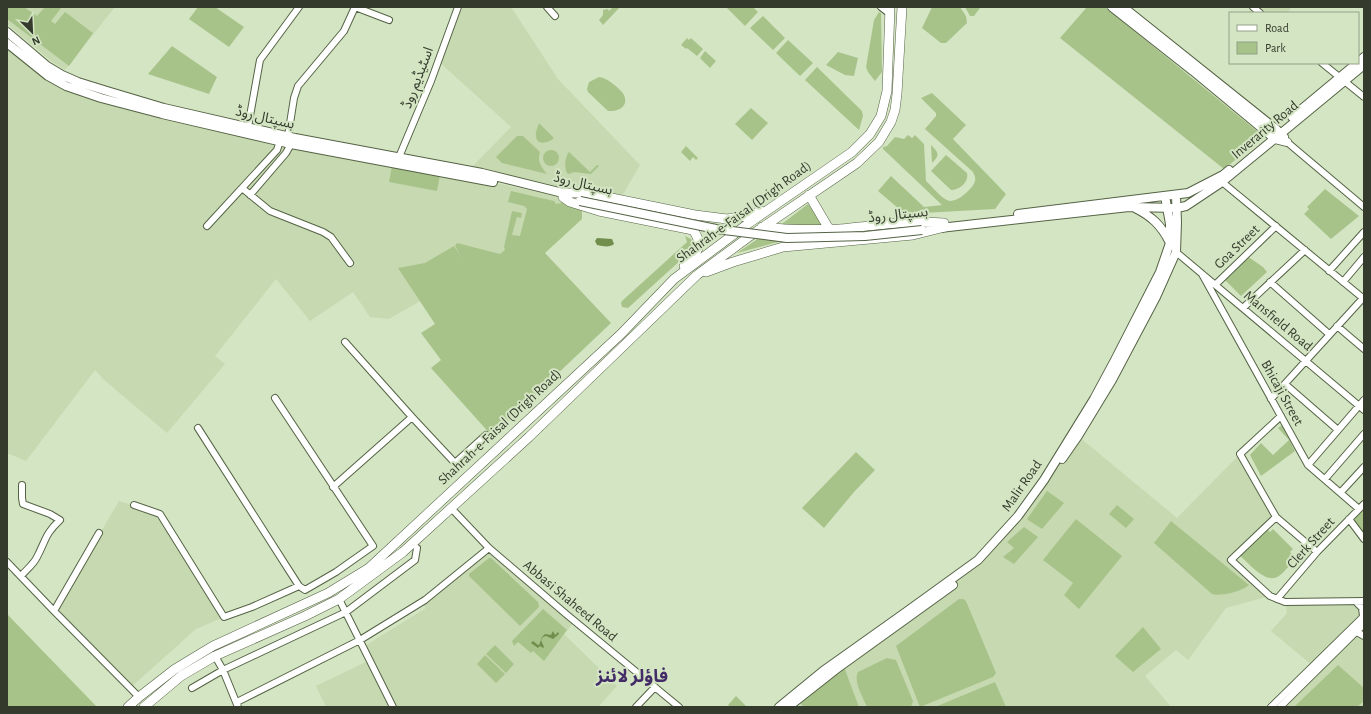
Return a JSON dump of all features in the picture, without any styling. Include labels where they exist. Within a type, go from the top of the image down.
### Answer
[{"type":"highway","name":"Shahrah-e-Faisal (Drigh Road)","points":[[144,707],[181,676],[216,656],[339,599],[403,552],[529,437],[697,275],[762,227],[857,163],[879,142],[891,122],[897,94],[902,7]]},
{"type":"highway","name":"Shahrah-e-Faisal (Drigh Road)","points":[[128,707],[175,669],[212,646],[328,593],[369,568],[621,334],[674,279],[749,223],[852,152],[870,134],[881,116],[887,91],[890,11]]},
{"type":"highway","points":[[562,195],[587,193],[695,215],[727,219],[746,216],[772,208]]},
{"type":"highway","points":[[562,195],[570,202],[599,211],[693,230],[700,242],[698,249],[692,258],[680,269],[674,279]]},
{"type":"highway","points":[[809,195],[829,229]]},
{"type":"highway","points":[[762,227],[780,229],[829,229],[926,222],[944,225]]},
{"type":"highway","points":[[697,275],[733,262],[788,247],[908,236],[944,225]]},
{"type":"highway","points":[[780,229],[788,247]]},
{"type":"main road","points":[[1112,7],[1279,131],[1287,142]]},
{"type":"main road","points":[[1123,7],[1195,68],[1272,137],[1287,142]]},
{"type":"main road","name":"ہسپتال روڈ","points":[[7,32],[47,66],[62,75],[78,82],[164,108],[248,127],[290,140],[562,195],[716,229],[787,238],[865,236],[1165,196],[1176,196]]},
{"type":"main road","name":"ہسپتال روڈ","points":[[7,43],[48,76],[66,86],[101,98],[280,141],[290,140],[399,157],[482,173],[562,195]]},
{"type":"main road","name":"Inverarity Road","points":[[1342,79],[1355,64]]},
{"type":"main road","name":"Inverarity Road","points":[[1177,208],[1186,206],[1222,182],[1272,137],[1342,79],[1364,65]]},
{"type":"main road","name":"Inverarity Road","points":[[1176,196],[1188,194],[1223,175],[1272,137]]},
{"type":"main road","name":"Malir Road","points":[[779,707],[823,671],[978,560],[1018,516],[1044,480],[1094,399],[1160,272],[1169,251],[1170,243],[1170,224],[1165,196]]},
{"type":"main road","name":"Malir Road","points":[[788,707],[835,670],[981,564],[1017,525],[1078,436],[1116,373],[1156,297],[1176,252],[1176,196]]},
{"type":"main road","name":"ہسپتال روڈ","points":[[944,225],[1134,208],[1177,208]]},
{"type":"main road","points":[[1134,208],[1148,215],[1157,222],[1165,232],[1170,243]]},
{"type":"street","points":[[248,127],[260,60],[299,7]]},
{"type":"street","points":[[250,195],[286,153],[290,140],[294,98],[298,86],[344,31],[355,7],[389,20]]},
{"type":"street","name":"اسٹیڈیم روڈ","points":[[399,157],[431,81],[458,7]]},
{"type":"street","points":[[547,7],[555,16]]},
{"type":"street","points":[[881,7],[890,11]]},
{"type":"street","points":[[1323,64],[1364,97]]},
{"type":"street","points":[[207,226],[276,150],[280,141]]},
{"type":"street","points":[[1287,142],[1364,207]]},
{"type":"street","points":[[1222,182],[1329,271],[1364,298],[1271,398]]},
{"type":"street","points":[[242,188],[276,214],[323,232],[331,237],[350,263]]},
{"type":"street","name":"Goa Street","points":[[1215,285],[1276,226]]},
{"type":"street","points":[[1329,271],[1364,232]]},
{"type":"street","points":[[1244,307],[1305,250]]},
{"type":"street","name":"Mansfield Road","points":[[1176,252],[1244,307],[1362,408]]},
{"type":"street","points":[[1343,282],[1364,257]]},
{"type":"street","name":"Bhicaji Street","points":[[1202,274],[1308,465],[1341,492],[1362,506]]},
{"type":"street","points":[[1270,282],[1330,334]]},
{"type":"street","points":[[1337,326],[1364,349]]},
{"type":"street","points":[[345,342],[412,418],[455,463],[486,435]]},
{"type":"street","points":[[1285,384],[1338,430]]},
{"type":"street","points":[[198,428],[299,586],[305,590],[336,572],[373,546],[275,398]]},
{"type":"street","points":[[1308,465],[1338,430],[1362,408],[1364,400]]},
{"type":"street","points":[[1281,416],[1240,454],[1276,517],[1317,552]]},
{"type":"street","points":[[333,486],[412,418]]},
{"type":"street","points":[[1325,479],[1364,434]]},
{"type":"street","points":[[1341,492],[1364,467]]},
{"type":"street","points":[[21,576],[37,558],[47,534],[60,520],[50,514],[23,504],[22,485]]},
{"type":"street","points":[[134,505],[160,514],[224,617],[252,607],[299,586]]},
{"type":"street","name":"Clerk Street","points":[[1277,599],[1317,552],[1362,506]]},
{"type":"street","name":"Abbasi Shaheed Road","points":[[451,508],[489,548],[679,707]]},
{"type":"street","points":[[1276,517],[1231,560],[1270,596],[1285,602],[1364,602]]},
{"type":"street","points":[[1349,519],[1364,539]]},
{"type":"street","points":[[54,612],[99,533]]},
{"type":"street","points":[[192,688],[223,670],[346,612],[416,560],[417,548]]},
{"type":"street","points":[[216,656],[237,704],[360,640],[425,600],[489,548]]},
{"type":"street","points":[[7,562],[54,612],[139,697]]},
{"type":"street","points":[[339,599],[393,707]]},
{"type":"street","points":[[1280,707],[1354,631],[1364,616],[1362,608],[1356,602]]},
{"type":"street","points":[[1271,707],[1354,631],[1364,624]]},
{"type":"street","points":[[1354,631],[1364,636]]},
{"type":"street","points":[[636,707],[655,687]]},
{"type":"shaded area","points":[[7,7],[115,7],[65,70],[51,61],[7,24]]},
{"type":"shaded area","points":[[458,7],[511,7],[558,79],[640,165],[619,201],[468,171],[511,127],[438,61]]},
{"type":"shaded area","points":[[1253,7],[1292,7],[1288,12],[1259,12]]},
{"type":"shaded area","points":[[7,45],[48,76],[101,98],[388,161],[563,197],[561,203],[486,281],[422,300],[389,319],[370,317],[353,292],[310,321],[276,279],[215,356],[225,364],[167,433],[103,379],[95,370],[26,461],[7,453]]},
{"type":"shaded area","points":[[597,238],[612,239],[614,244],[608,246],[597,245],[595,241]]},
{"type":"shaded area","points":[[1078,436],[1177,518],[1240,454],[1276,517],[1230,562],[1270,596],[1226,608],[1188,660],[1176,650],[1145,676],[1171,707],[802,707],[796,700],[981,564],[1017,525]]},
{"type":"shaded area","points":[[119,501],[160,514],[224,617],[196,629],[130,688],[54,611]]},
{"type":"shaded area","points":[[489,548],[575,621],[564,634],[617,686],[598,707],[326,707],[316,686],[370,660],[363,647],[426,608],[421,603]]},
{"type":"shaded area","points":[[1285,602],[1364,602],[1364,619],[1314,667],[1271,631],[1287,613]]},
{"type":"shaded area","points":[[553,631],[555,635],[558,632],[559,634],[553,639],[546,636],[543,637],[541,640],[544,647],[543,648],[540,646],[538,648],[531,643],[533,641],[539,645],[542,637],[545,634],[551,635]]},
{"type":"shaded area","points":[[1356,632],[1364,636],[1364,707],[1280,707]]},
{"type":"green space","points":[[7,7],[24,7],[37,16],[45,7],[62,7],[51,21],[55,24],[65,12],[93,33],[69,66],[7,19]]},
{"type":"green space","points":[[198,7],[215,7],[244,27],[229,47],[189,19]]},
{"type":"green space","points":[[613,7],[620,7],[603,25],[599,20],[603,15],[603,10],[608,9],[609,11]]},
{"type":"green space","points":[[726,7],[753,7],[758,12],[745,26]]},
{"type":"green space","points":[[932,7],[960,7],[966,16],[967,23],[946,43],[941,43],[922,28]]},
{"type":"green space","points":[[965,7],[980,8],[974,16],[970,16]]},
{"type":"green space","points":[[1087,7],[1105,7],[1263,136],[1263,138],[1224,169],[1060,38]]},
{"type":"green space","points":[[879,12],[881,13],[882,72],[875,81],[866,67],[874,20]]},
{"type":"green space","points":[[763,16],[785,38],[773,50],[750,28]]},
{"type":"green space","points":[[687,38],[689,40],[691,38],[703,49],[697,56],[681,45]]},
{"type":"green space","points":[[788,40],[813,63],[800,76],[776,53]]},
{"type":"green space","points":[[172,46],[217,77],[209,94],[148,74]]},
{"type":"green space","points":[[705,51],[716,61],[710,68],[700,58]]},
{"type":"green space","points":[[838,52],[858,58],[854,76],[845,75],[826,65]]},
{"type":"green space","points":[[817,67],[862,111],[863,116],[859,130],[805,80]]},
{"type":"green space","points":[[599,77],[609,81],[624,95],[625,103],[622,108],[615,111],[608,111],[588,92],[587,89],[589,82]]},
{"type":"green space","points":[[932,93],[966,125],[953,139],[1006,194],[995,209],[905,214],[878,191],[891,176],[924,207],[942,205],[883,149],[883,147],[887,146],[895,137],[904,139],[908,135],[912,138],[915,135],[924,144],[926,181],[944,199],[950,201],[959,198],[974,184],[975,178],[973,172],[925,129],[936,116],[936,113],[921,98]]},
{"type":"green space","points":[[751,108],[768,123],[752,140],[735,124]]},
{"type":"green space","points":[[539,123],[554,138],[544,143],[539,142],[536,131]]},
{"type":"green space","points":[[517,136],[523,136],[540,152],[539,161],[547,174],[502,163],[496,157]]},
{"type":"green space","points":[[931,145],[938,154],[932,163]]},
{"type":"green space","points":[[686,146],[698,158],[696,160],[693,157],[690,161],[681,152]]},
{"type":"green space","points":[[551,150],[557,152],[559,158],[557,164],[551,166],[545,164],[543,158],[545,152]]},
{"type":"green space","points":[[569,152],[590,172],[597,165],[599,166],[591,174],[574,172],[569,174],[567,173],[565,165]]},
{"type":"green space","points":[[946,155],[967,173],[967,179],[958,189],[951,190],[931,171]]},
{"type":"green space","points":[[392,166],[440,175],[437,191],[389,182]]},
{"type":"green space","points":[[1325,189],[1359,216],[1331,239],[1304,214],[1309,209],[1307,207]]},
{"type":"green space","points":[[511,191],[554,201],[556,204],[561,202],[582,205],[582,219],[545,253],[611,323],[492,436],[431,368],[441,360],[421,333],[435,324],[398,268],[425,263],[454,246],[462,258],[455,246],[457,243],[500,254],[505,250],[504,247],[512,211],[522,213],[521,218],[517,217],[512,235],[520,236],[527,209],[524,206],[508,202]]},
{"type":"green space","points":[[808,204],[824,225],[778,227]]},
{"type":"green space","points":[[685,236],[691,239],[695,245],[693,249],[628,308],[622,307],[622,301],[687,242]]},
{"type":"green space","points":[[759,238],[782,241],[737,253]]},
{"type":"green space","points":[[1247,256],[1263,267],[1267,272],[1241,296],[1224,279]]},
{"type":"green space","points":[[1282,425],[1295,451],[1261,476],[1250,455],[1261,443],[1273,455],[1289,440],[1278,428]]},
{"type":"green space","points":[[856,452],[875,470],[854,492],[824,528],[802,508]]},
{"type":"green space","points":[[1047,491],[1064,503],[1042,529],[1027,519]]},
{"type":"green space","points":[[1117,505],[1134,519],[1126,528],[1109,514]]},
{"type":"green space","points":[[1364,506],[1364,539],[1349,519]]},
{"type":"green space","points":[[1076,519],[1122,556],[1079,609],[1064,595],[1073,583],[1043,560]]},
{"type":"green space","points":[[1171,521],[1249,585],[1231,593],[1220,595],[1212,594],[1154,543]]},
{"type":"green space","points":[[1024,527],[1038,537],[1014,564],[1003,557],[1014,548],[1007,542]]},
{"type":"green space","points":[[1267,529],[1270,532],[1273,529],[1293,549],[1290,552],[1296,557],[1284,572],[1274,578],[1264,576],[1240,556]]},
{"type":"green space","points":[[491,558],[538,602],[539,607],[520,626],[469,576],[469,574]]},
{"type":"green space","points":[[959,599],[966,601],[996,673],[993,677],[920,707],[896,646]]},
{"type":"green space","points":[[543,609],[567,630],[544,661],[533,651],[531,653],[518,642],[514,646],[512,641]]},
{"type":"green space","points":[[7,614],[97,707],[7,707]]},
{"type":"green space","points":[[1143,627],[1161,649],[1133,672],[1115,656]]},
{"type":"green space","points":[[495,645],[514,664],[506,673],[486,654]]},
{"type":"green space","points":[[485,655],[505,674],[496,683],[477,664]]},
{"type":"green space","points":[[887,658],[896,660],[913,701],[911,707],[867,707],[858,685],[858,672]]},
{"type":"green space","points":[[1338,665],[1364,688],[1364,701],[1357,707],[1294,707]]},
{"type":"green space","points":[[844,667],[859,707],[804,707],[796,699]]},
{"type":"green space","points":[[995,682],[1006,707],[935,707]]},
{"type":"green space","points":[[736,696],[747,707],[730,707],[728,705]]},
{"type":"district","name":"فاؤلر لائنز","points":[[632,677]]}]
